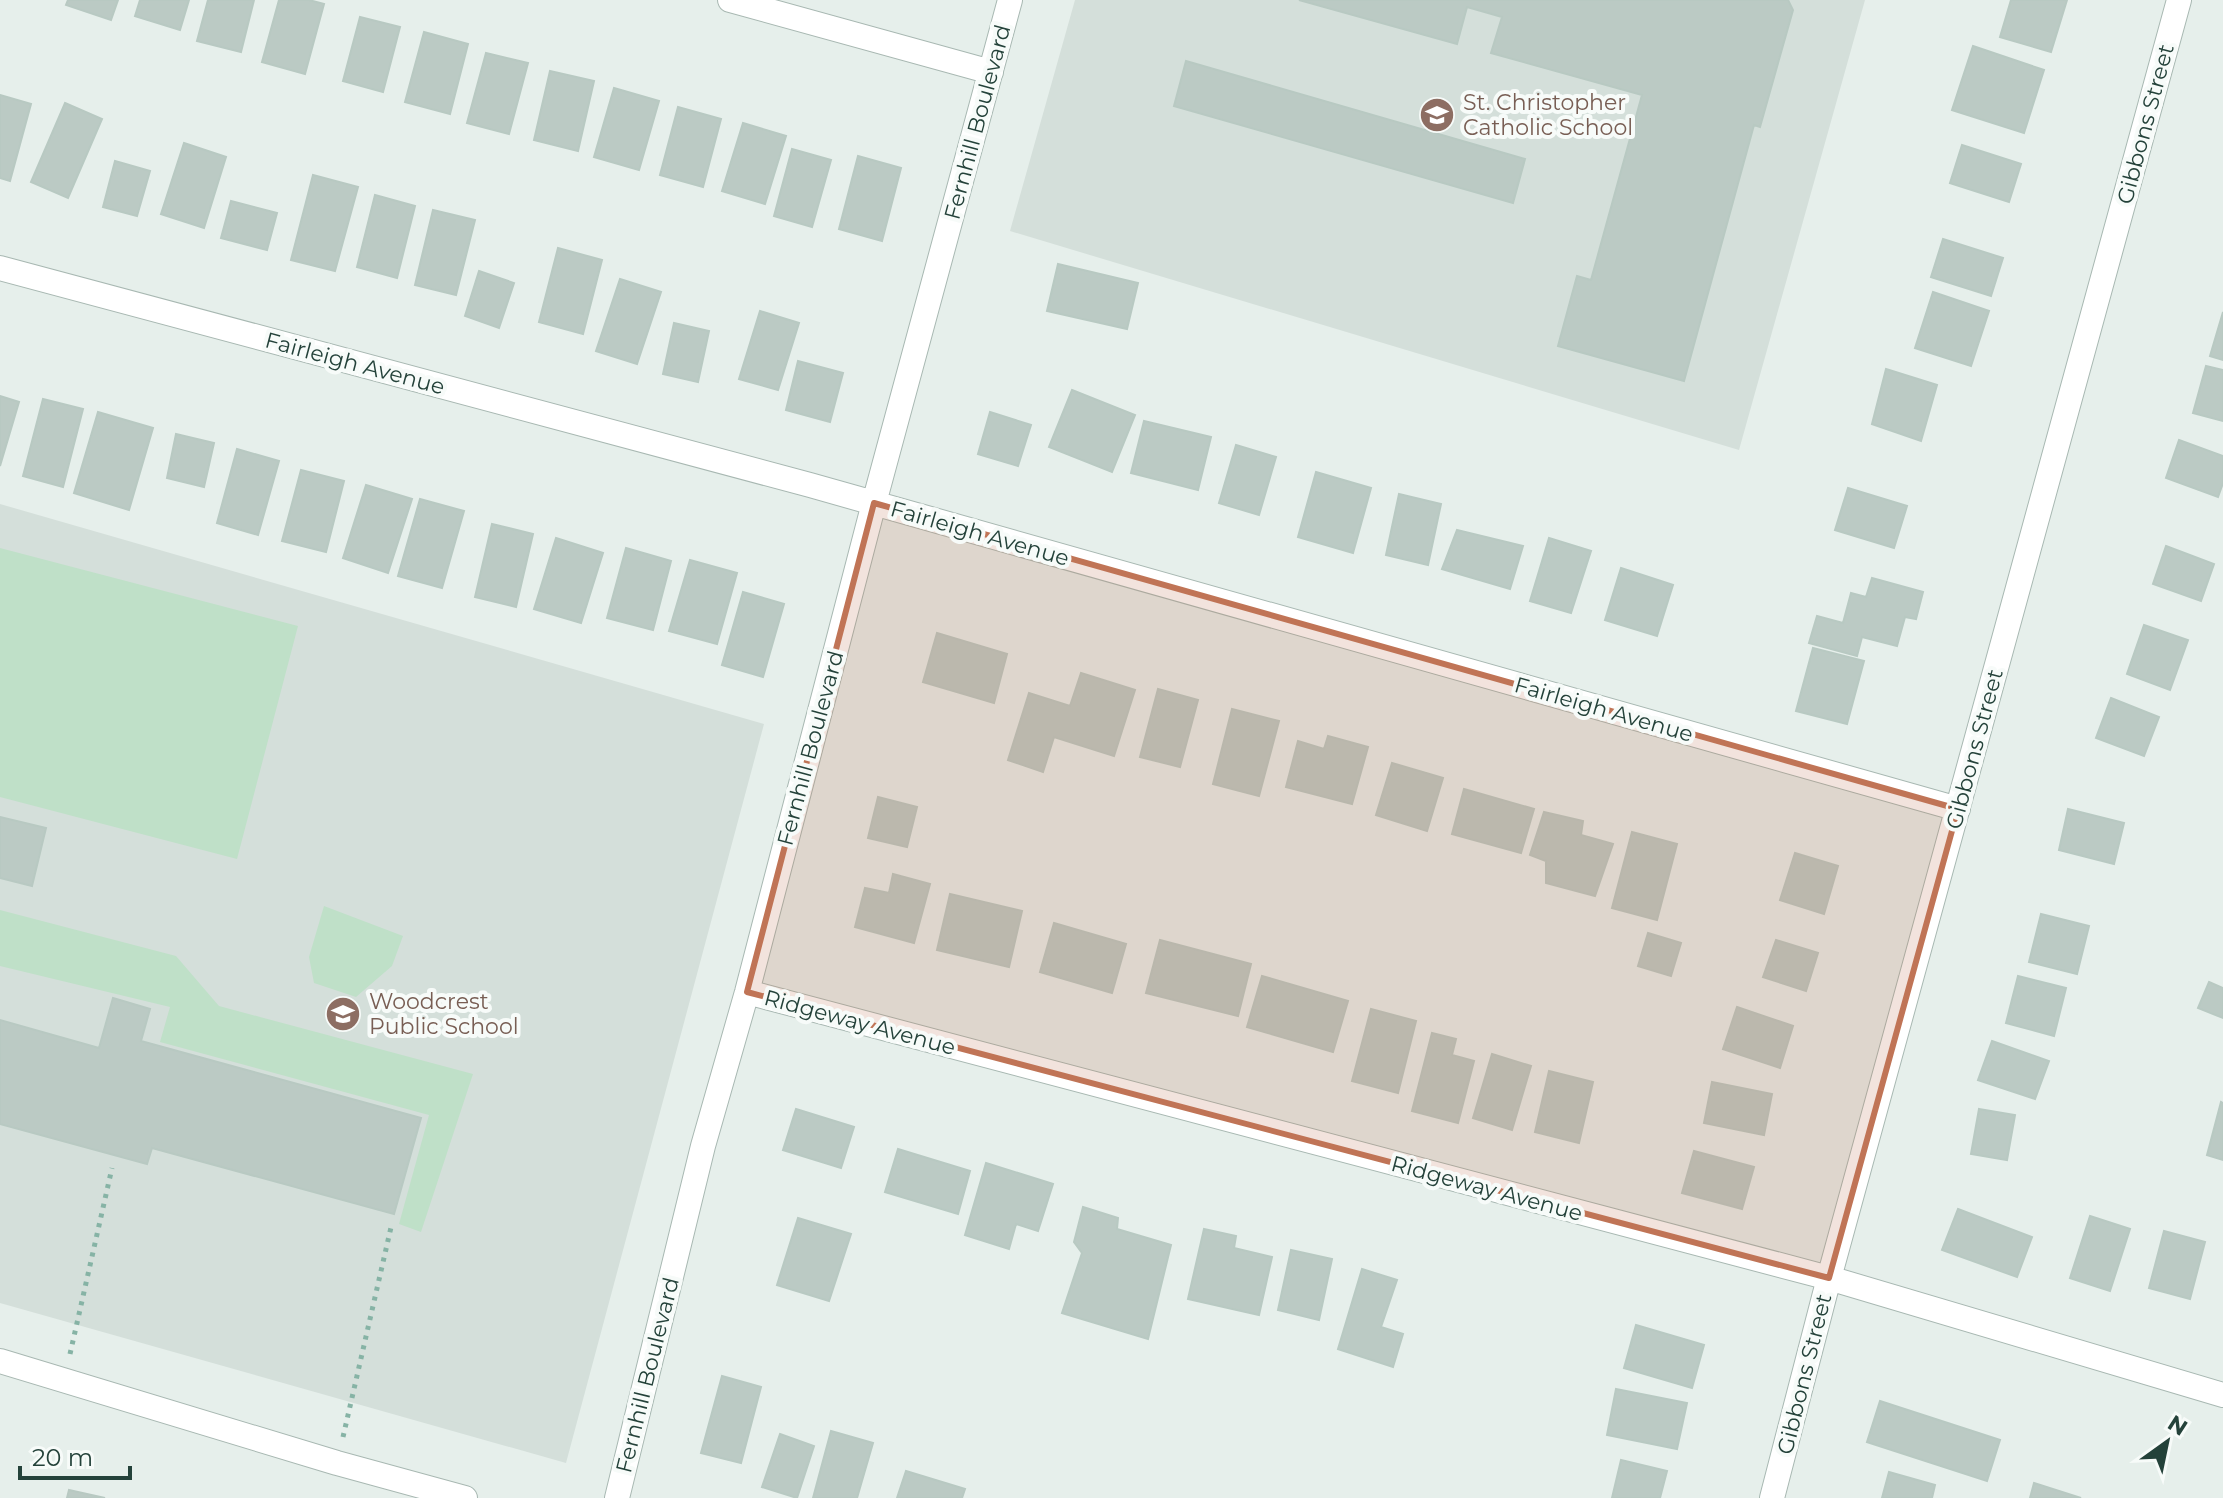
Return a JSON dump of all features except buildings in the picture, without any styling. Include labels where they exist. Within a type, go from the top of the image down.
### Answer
[{"type":"street","points":[[730,0],[991,72]]},
{"type":"street","name":"Fernhill Boulevard","points":[[617,1498],[703,1146],[747,992],[874,503],[1010,0]]},
{"type":"street","name":"Gibbons Street","points":[[1772,1498],[1829,1278],[2179,0]]},
{"type":"street","name":"Fairleigh Avenue","points":[[0,268],[874,503],[1958,809]]},
{"type":"street","name":"Ridgeway Avenue","points":[[747,992],[1829,1278],[2223,1395]]},
{"type":"street","points":[[0,1361],[64,1383],[465,1498]]},
{"type":"path","points":[[64,1383],[112,1168]]},
{"type":"path","points":[[337,1463],[392,1223]]},
{"type":"highlighted area","points":[[874,503],[1958,809],[1829,1278],[747,992]]},
{"type":"shaded area","name":"St. Christopher Catholic School","points":[[1075,0],[1865,0],[1739,450],[1010,231]]},
{"type":"shaded area","name":"Woodcrest Public School","points":[[0,504],[764,724],[566,1463],[0,1303]]},
{"type":"green space","points":[[0,548],[298,626],[237,859],[0,797]]},
{"type":"green space","points":[[324,906],[403,936],[392,966],[356,997],[314,983],[309,957]]},
{"type":"green space","points":[[0,910],[176,956],[219,1006],[473,1074],[421,1232],[399,1224],[429,1115],[160,1042],[170,1007],[0,966]]},
{"type":"place","name":"St. Christopher Catholic School","points":[[1437,115]]},
{"type":"place","name":"Woodcrest Public School","points":[[343,1014]]}]
